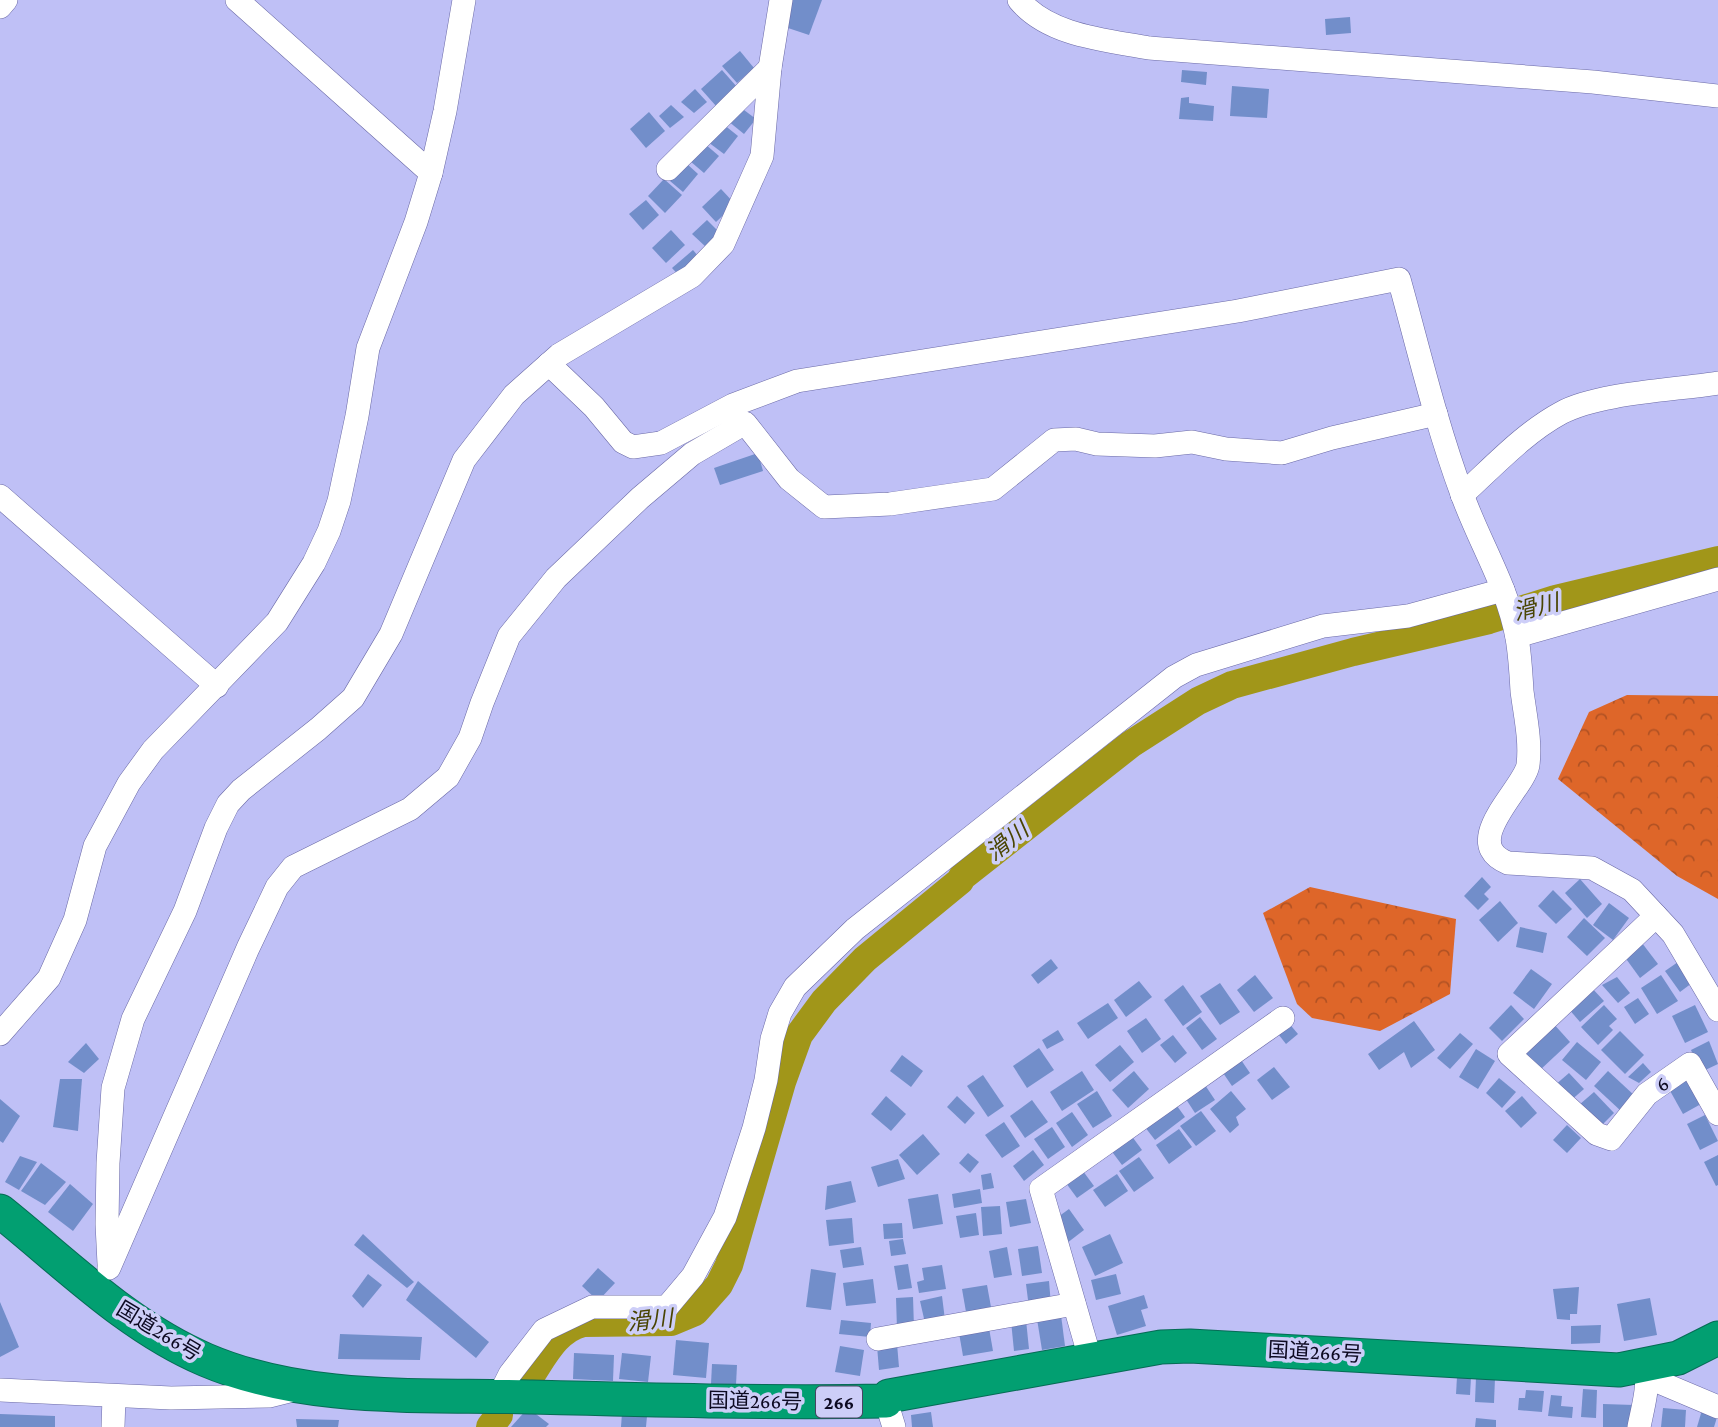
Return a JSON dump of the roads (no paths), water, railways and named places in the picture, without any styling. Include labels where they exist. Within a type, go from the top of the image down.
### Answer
[{"type":"highway","name":"国道266号","points":[[0,1211],[120,1309],[167,1341],[205,1360],[246,1374],[332,1392],[796,1403],[890,1414],[890,1396],[1136,1350],[1190,1346],[1646,1371],[1678,1359],[1718,1338]]},
{"type":"street","points":[[0,7],[6,0]]},
{"type":"street","points":[[236,0],[431,173]]},
{"type":"street","points":[[0,1034],[49,978],[75,920],[94,846],[129,783],[153,750],[277,622],[314,563],[329,531],[357,416],[368,348],[416,222],[431,173],[445,111],[464,0]]},
{"type":"street","points":[[120,1309],[109,1268],[107,1212],[113,1088],[133,1019],[185,911],[216,828],[228,804],[241,790],[353,698],[391,634],[464,460],[514,396],[559,355],[692,276],[723,244],[762,156],[770,68],[781,0]]},
{"type":"street","points":[[1019,0],[1024,7],[1051,24],[1088,37],[1149,48],[1593,82],[1718,96]]},
{"type":"street","points":[[668,169],[770,68]]},
{"type":"street","points":[[549,364],[594,407],[623,442],[633,447],[661,443],[733,405],[797,381],[1238,311],[1399,279],[1436,414],[1462,495],[1503,591],[1517,636],[1529,740],[1527,768],[1498,812],[1491,833],[1491,847],[1499,859],[1508,863],[1592,868],[1632,890],[1673,934],[1718,1010]]},
{"type":"street","points":[[1462,495],[1532,433],[1562,412],[1606,398],[1718,383]]},
{"type":"street","points":[[109,1268],[276,887],[293,867],[410,809],[448,777],[470,738],[509,636],[521,620],[555,578],[640,498],[692,454],[745,424],[789,479],[824,507],[890,504],[993,488],[1054,440],[1076,439],[1097,444],[1155,446],[1192,442],[1226,449],[1283,453],[1332,438],[1436,414]]},
{"type":"street","points":[[0,496],[217,686]]},
{"type":"street","points":[[1517,636],[1718,579]]},
{"type":"street","points":[[499,1396],[510,1374],[544,1330],[592,1307],[667,1307],[694,1276],[725,1217],[738,1181],[766,1080],[772,1039],[780,1013],[795,987],[855,929],[1163,686],[1196,665],[1323,626],[1408,616],[1503,591]]},
{"type":"street","name":"6","points":[[1656,916],[1509,1054],[1597,1134],[1611,1139],[1647,1094],[1690,1064],[1718,1114]]},
{"type":"street","points":[[1090,1359],[1041,1189],[1283,1018]]},
{"type":"street","points":[[878,1339],[1074,1304]]},
{"type":"street","points":[[1639,1427],[1646,1371],[1718,1407]]},
{"type":"street","points":[[0,1390],[171,1398],[268,1396],[306,1388]]},
{"type":"street","points":[[113,1427],[114,1397]]},
{"type":"waterway","name":"滑川","points":[[530,1377],[558,1337],[574,1326],[583,1323],[671,1322],[695,1312],[719,1285],[729,1265],[782,1082],[799,1035],[824,1001],[865,959],[962,877],[1131,744],[1198,701],[1232,685],[1353,652],[1489,620],[1555,599],[1718,560]]},
{"type":"waterway","name":"滑川","points":[[490,1427],[499,1415]]}]
